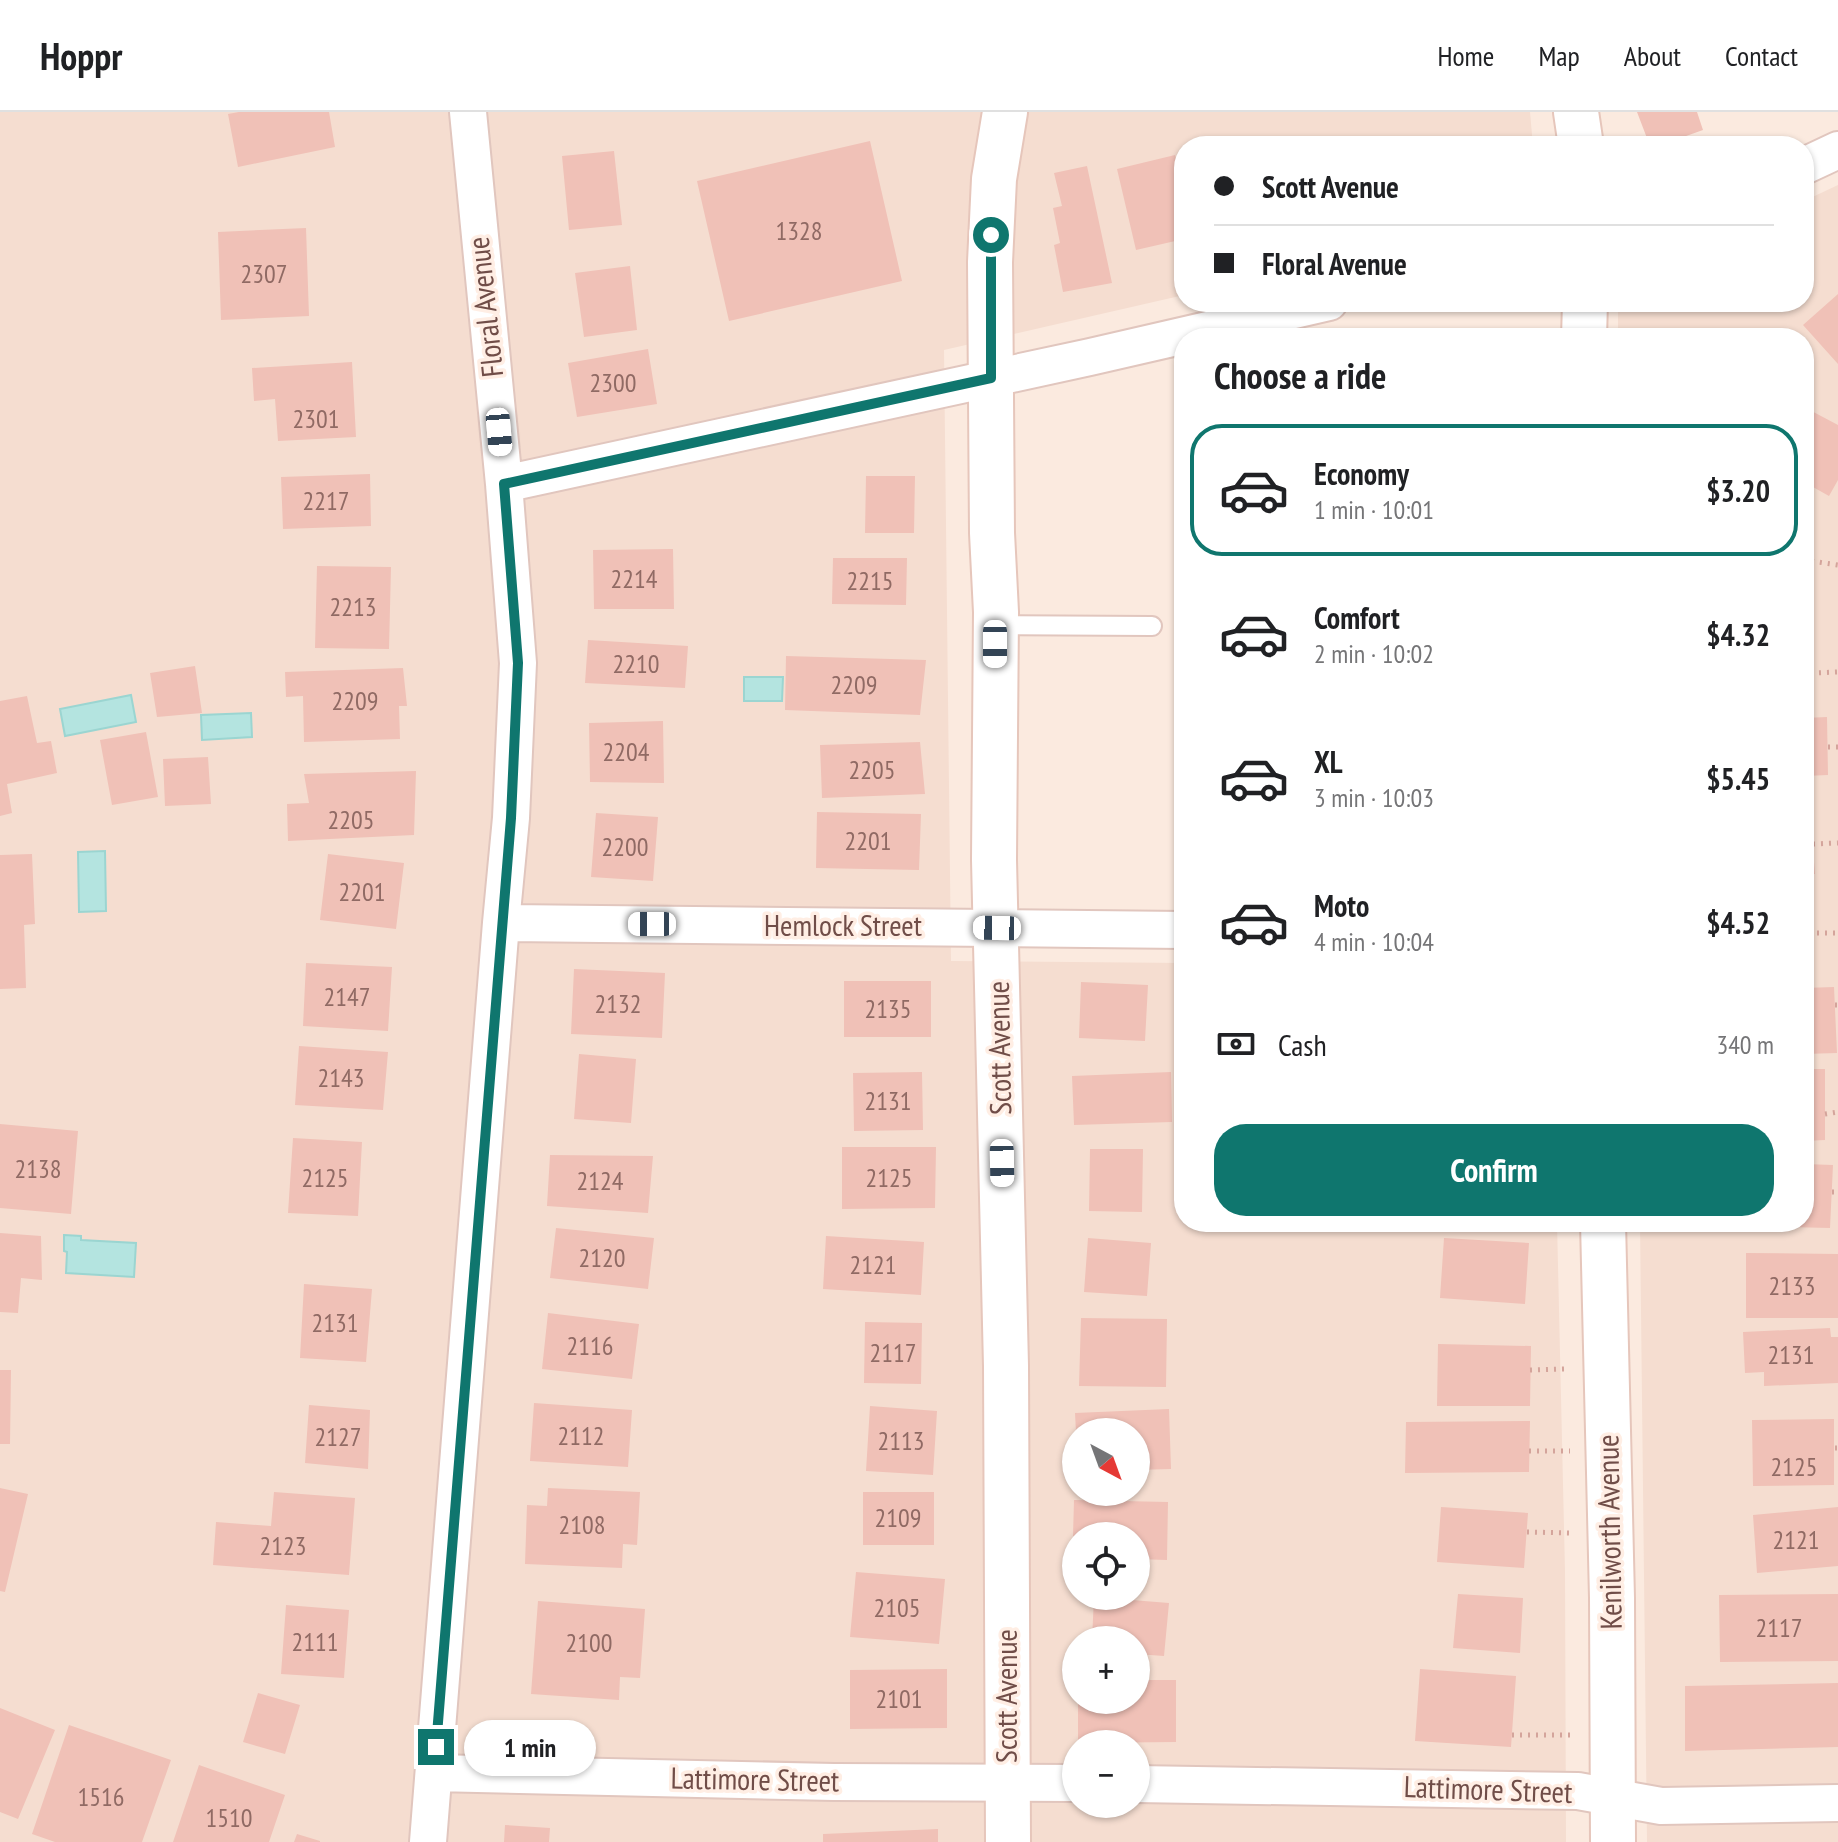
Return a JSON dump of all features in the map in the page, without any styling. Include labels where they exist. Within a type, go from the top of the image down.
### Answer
[{"type":"main road","name":"Scott Avenue","points":[[1005,112],[994,179],[990,262],[992,533],[996,625],[994,860],[1007,1378],[1008,1842]]},
{"type":"main road","points":[[1576,112],[1580,136]]},
{"type":"main road","name":"Kenilworth Avenue","points":[[1603,1232],[1612,1598],[1613,1842]]},
{"type":"street","name":"Floral Avenue","points":[[428,1842],[511,818],[518,663],[468,112]]},
{"type":"street","points":[[1814,161],[1838,150]]},
{"type":"street","points":[[1216,328],[1286,312]]},
{"type":"street","points":[[504,484],[1174,338]]},
{"type":"street","name":"Hemlock Street","points":[[501,923],[1174,930]]},
{"type":"street","name":"Lattimore Street","points":[[434,1773],[819,1782],[1062,1783]]},
{"type":"street","name":"Lattimore Street","points":[[1150,1784],[1578,1791],[1661,1806],[1838,1803]]},
{"type":"lane","points":[[996,625],[1152,626]]},
{"type":"path","points":[[1814,561],[1838,565]]},
{"type":"path","points":[[1814,673],[1838,672]]},
{"type":"path","points":[[1828,747],[1838,747]]},
{"type":"path","points":[[1814,844],[1838,843]]},
{"type":"path","points":[[1814,933],[1838,933]]},
{"type":"path","points":[[1825,1114],[1838,1112]]},
{"type":"path","points":[[1530,1370],[1574,1369]]},
{"type":"path","points":[[1529,1451],[1575,1451]]},
{"type":"path","points":[[1527,1532],[1576,1533]]},
{"type":"path","points":[[1512,1735],[1579,1735]]},
{"type":"shaded area","points":[[0,112],[1530,112],[1532,136],[1174,136],[1174,297],[944,350],[951,961],[1174,963],[1174,1232],[1557,1232],[1565,1571],[1566,1842],[0,1842]]},
{"type":"shaded area","points":[[1838,185],[1838,1842],[1647,1842],[1640,1232],[1814,1232],[1814,328],[1618,328],[1618,312],[1814,312],[1814,196]]},
{"type":"water","points":[[744,677],[783,677],[782,701],[744,701]]},
{"type":"water","points":[[131,695],[136,722],[65,736],[60,709]]},
{"type":"water","points":[[251,713],[252,737],[202,740],[201,715]]},
{"type":"water","points":[[105,851],[106,911],[79,912],[78,852]]},
{"type":"water","points":[[64,1235],[81,1236],[81,1240],[136,1243],[134,1277],[66,1273]]},
{"type":"building","points":[[329,112],[335,147],[238,167],[228,114]]},
{"type":"building","points":[[1637,112],[1697,112],[1703,130],[1686,136],[1646,136]]},
{"type":"building","points":[[870,141],[902,281],[729,321],[697,181]]},
{"type":"building","points":[[614,151],[622,225],[569,230],[562,156]]},
{"type":"building","points":[[1174,155],[1174,241],[1136,250],[1117,169]]},
{"type":"building","points":[[1087,166],[1112,283],[1063,292],[1054,245],[1060,243],[1053,208],[1062,206],[1054,173]]},
{"type":"building","points":[[306,228],[309,316],[221,320],[218,232]]},
{"type":"building","points":[[630,266],[637,330],[584,337],[575,273]]},
{"type":"building","points":[[1838,294],[1838,364],[1814,337],[1814,328],[1803,325]]},
{"type":"building","points":[[648,349],[657,404],[577,417],[568,363]]},
{"type":"building","points":[[352,362],[356,437],[278,441],[275,399],[254,401],[252,368]]},
{"type":"building","points":[[1814,412],[1838,425],[1838,480],[1829,496],[1814,488]]},
{"type":"building","points":[[370,474],[371,526],[283,529],[281,477]]},
{"type":"building","points":[[866,476],[915,476],[914,533],[865,533]]},
{"type":"building","points":[[673,549],[674,609],[594,609],[593,550]]},
{"type":"building","points":[[833,558],[907,558],[906,605],[832,604]]},
{"type":"building","points":[[317,566],[391,567],[389,649],[315,648]]},
{"type":"building","points":[[588,640],[688,646],[685,688],[585,683]]},
{"type":"building","points":[[786,656],[926,660],[920,715],[785,710]]},
{"type":"building","points":[[195,666],[202,713],[157,717],[150,673]]},
{"type":"building","points":[[403,668],[407,706],[399,706],[400,739],[304,742],[303,696],[286,697],[285,672]]},
{"type":"building","points":[[27,696],[37,743],[51,741],[57,773],[7,784],[12,813],[0,816],[0,701]]},
{"type":"building","points":[[1827,717],[1828,775],[1814,776],[1814,718]]},
{"type":"building","points":[[663,721],[664,783],[590,782],[589,723]]},
{"type":"building","points":[[146,732],[158,797],[112,805],[100,740]]},
{"type":"building","points":[[920,742],[925,794],[822,798],[820,745]]},
{"type":"building","points":[[208,757],[211,804],[165,806],[163,759]]},
{"type":"building","points":[[416,771],[414,835],[288,841],[287,804],[309,803],[304,774]]},
{"type":"building","points":[[817,812],[921,814],[919,870],[816,868]]},
{"type":"building","points":[[596,813],[658,817],[653,881],[591,877]]},
{"type":"building","points":[[32,854],[35,924],[24,925],[26,988],[0,989],[0,855]]},
{"type":"building","points":[[328,854],[404,863],[396,929],[320,920]]},
{"type":"building","points":[[306,963],[392,967],[388,1031],[303,1026]]},
{"type":"building","points":[[574,969],[665,973],[662,1038],[571,1034]]},
{"type":"building","points":[[844,981],[931,981],[931,1037],[844,1037]]},
{"type":"building","points":[[1081,982],[1148,985],[1145,1041],[1079,1038]]},
{"type":"building","points":[[1834,987],[1837,1053],[1814,1054],[1814,988]]},
{"type":"building","points":[[299,1046],[388,1052],[383,1110],[295,1105]]},
{"type":"building","points":[[579,1054],[636,1059],[631,1123],[574,1119]]},
{"type":"building","points":[[1814,1069],[1825,1069],[1825,1140],[1814,1141]]},
{"type":"building","points":[[922,1072],[923,1130],[854,1131],[853,1073]]},
{"type":"building","points":[[1171,1072],[1172,1122],[1074,1125],[1072,1076]]},
{"type":"building","points":[[0,1124],[78,1131],[71,1214],[0,1208]]},
{"type":"building","points":[[293,1138],[362,1142],[358,1216],[288,1213]]},
{"type":"building","points":[[842,1147],[936,1147],[935,1208],[842,1209]]},
{"type":"building","points":[[1090,1149],[1143,1149],[1142,1212],[1089,1211]]},
{"type":"building","points":[[550,1155],[653,1156],[648,1213],[547,1206]]},
{"type":"building","points":[[1814,1164],[1833,1165],[1830,1228],[1814,1228]]},
{"type":"building","points":[[556,1228],[654,1238],[648,1289],[550,1278]]},
{"type":"building","points":[[0,1233],[41,1236],[42,1280],[21,1278],[18,1313],[0,1312]]},
{"type":"building","points":[[826,1236],[924,1242],[921,1295],[823,1289]]},
{"type":"building","points":[[1088,1238],[1151,1243],[1147,1296],[1084,1292]]},
{"type":"building","points":[[1444,1238],[1529,1243],[1525,1304],[1440,1298]]},
{"type":"building","points":[[1746,1253],[1838,1254],[1838,1318],[1746,1318]]},
{"type":"building","points":[[304,1284],[372,1289],[366,1362],[300,1358]]},
{"type":"building","points":[[548,1313],[639,1324],[632,1379],[542,1369]]},
{"type":"building","points":[[1081,1318],[1167,1319],[1166,1387],[1079,1386]]},
{"type":"building","points":[[865,1322],[922,1323],[921,1384],[864,1383]]},
{"type":"building","points":[[1830,1328],[1831,1337],[1838,1337],[1838,1383],[1764,1386],[1764,1372],[1745,1373],[1743,1332]]},
{"type":"building","points":[[1438,1344],[1531,1346],[1530,1406],[1437,1406]]},
{"type":"building","points":[[0,1370],[11,1370],[10,1444],[0,1444]]},
{"type":"building","points":[[534,1403],[632,1410],[628,1467],[530,1461]]},
{"type":"building","points":[[309,1405],[370,1410],[368,1469],[305,1463]]},
{"type":"building","points":[[870,1406],[937,1411],[933,1475],[866,1471]]},
{"type":"building","points":[[1169,1409],[1171,1469],[1150,1470],[1150,1418],[1075,1418],[1075,1413]]},
{"type":"building","points":[[1834,1419],[1834,1485],[1753,1486],[1752,1420]]},
{"type":"building","points":[[1530,1421],[1529,1472],[1405,1473],[1406,1422]]},
{"type":"building","points":[[0,1488],[28,1494],[5,1592],[0,1591]]},
{"type":"building","points":[[548,1488],[640,1492],[637,1545],[623,1544],[622,1568],[525,1564],[527,1505],[547,1506]]},
{"type":"building","points":[[274,1492],[355,1498],[349,1575],[213,1565],[216,1522],[271,1526]]},
{"type":"building","points":[[863,1492],[934,1492],[934,1545],[863,1545]]},
{"type":"building","points":[[1150,1502],[1168,1502],[1167,1560],[1150,1559],[1150,1522],[1073,1522],[1074,1506],[1150,1506]]},
{"type":"building","points":[[1441,1507],[1528,1513],[1524,1568],[1437,1562]]},
{"type":"building","points":[[1838,1507],[1838,1566],[1757,1573],[1753,1515]]},
{"type":"building","points":[[856,1572],[945,1579],[939,1644],[850,1637]]},
{"type":"building","points":[[1458,1594],[1523,1598],[1520,1653],[1453,1648]]},
{"type":"building","points":[[1838,1594],[1838,1661],[1720,1662],[1719,1595]]},
{"type":"building","points":[[538,1601],[645,1609],[640,1678],[620,1677],[619,1700],[531,1694]]},
{"type":"building","points":[[1150,1601],[1169,1603],[1164,1656],[1150,1655],[1150,1626],[1093,1626],[1093,1610],[1150,1610]]},
{"type":"building","points":[[286,1605],[349,1610],[344,1678],[281,1674]]},
{"type":"building","points":[[947,1669],[947,1728],[850,1729],[850,1670]]},
{"type":"building","points":[[1420,1669],[1516,1676],[1511,1747],[1415,1741]]},
{"type":"building","points":[[1150,1680],[1176,1680],[1176,1742],[1150,1742],[1150,1730],[1078,1730],[1078,1714],[1150,1714]]},
{"type":"building","points":[[1838,1683],[1838,1747],[1685,1751],[1685,1686]]},
{"type":"building","points":[[258,1693],[300,1705],[285,1754],[243,1742]]},
{"type":"building","points":[[0,1708],[55,1730],[18,1819],[0,1812]]},
{"type":"building","points":[[69,1725],[171,1760],[142,1842],[55,1842],[32,1834]]},
{"type":"building","points":[[199,1765],[285,1795],[269,1842],[173,1842]]},
{"type":"building","points":[[505,1825],[550,1828],[549,1842],[504,1842]]},
{"type":"building","points":[[938,1829],[938,1842],[823,1842],[823,1834]]},
{"type":"building","points":[[297,1834],[320,1841],[320,1842],[294,1842]]},
{"type":"route","points":[[436,1747],[511,818],[518,663],[504,484],[991,378],[991,235]]}]
